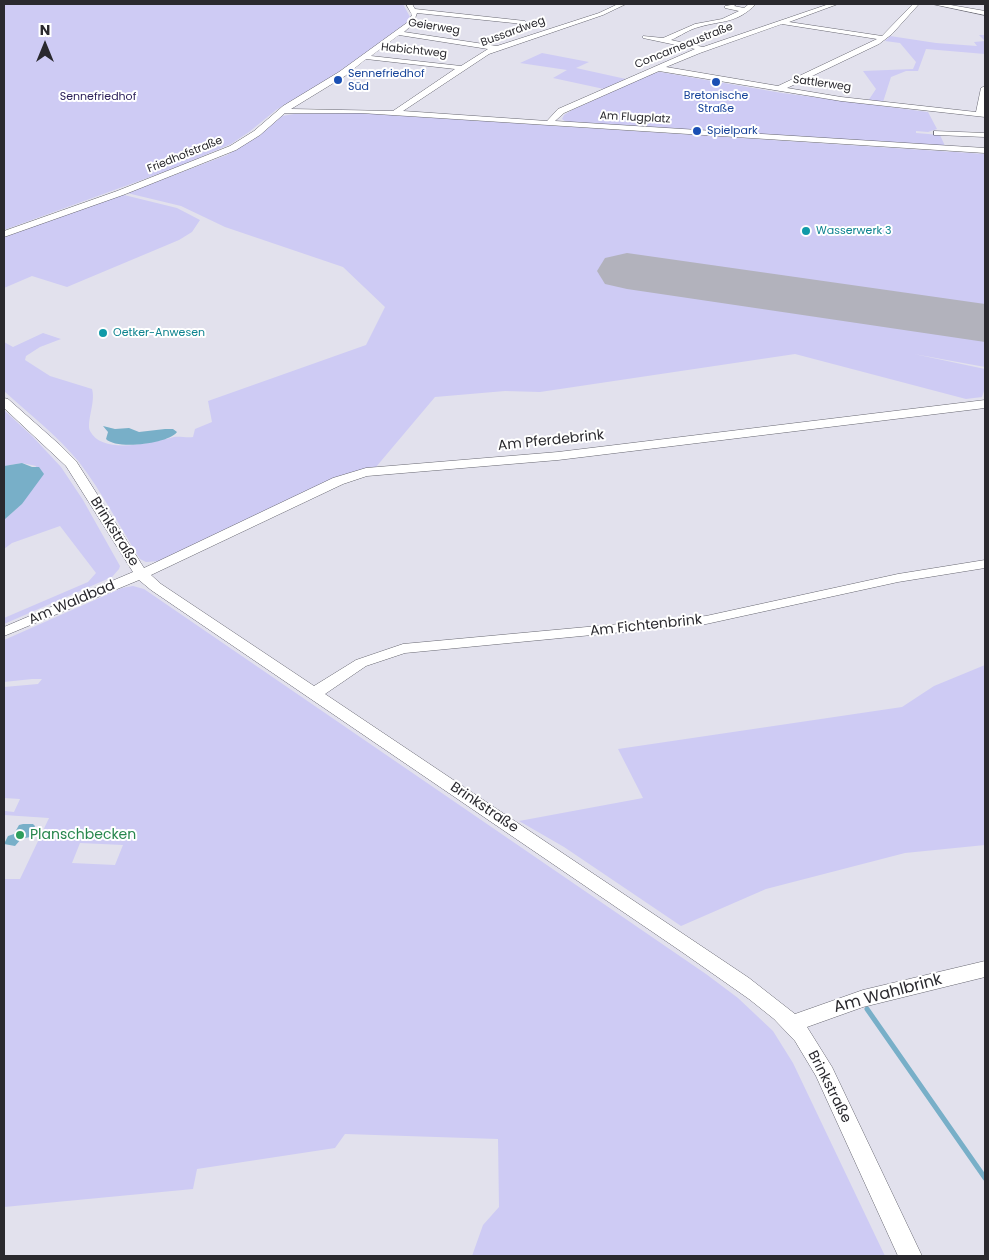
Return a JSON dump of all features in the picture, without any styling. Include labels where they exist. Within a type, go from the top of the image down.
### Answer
[{"type":"street","points":[[409,4],[413,11],[523,22]]},
{"type":"street","points":[[600,4],[620,5]]},
{"type":"street","points":[[734,4],[728,6],[745,10]]},
{"type":"street","points":[[663,41],[697,25],[724,21],[753,4]]},
{"type":"street","name":"Concarneaustraße","points":[[549,124],[561,112],[657,68],[705,48],[835,4]]},
{"type":"street","points":[[778,90],[875,44],[916,4]]},
{"type":"street","points":[[935,4],[985,13]]},
{"type":"street","name":"Bussardweg","points":[[395,114],[477,57],[497,48],[620,5]]},
{"type":"street","name":"Friedhofstraße","points":[[4,234],[220,154],[257,133],[282,111],[334,80],[398,33],[414,20],[415,15],[413,11]]},
{"type":"street","points":[[781,22],[883,38]]},
{"type":"street","name":"Geierweg","points":[[398,33],[497,48]]},
{"type":"street","points":[[645,37],[705,48]]},
{"type":"street","name":"Habichtweg","points":[[364,57],[462,68]]},
{"type":"street","name":"Sattlerweg","points":[[657,68],[778,90],[982,115]]},
{"type":"street","points":[[982,115],[985,88]]},
{"type":"street","name":"Am Flugplatz","points":[[282,111],[350,111],[985,152]]},
{"type":"street","points":[[937,133],[985,135]]},
{"type":"street","name":"Brinkstraße","points":[[4,402],[56,448],[71,464],[141,574],[156,587],[689,947],[761,998],[792,1024],[825,1072],[910,1256]]},
{"type":"street","name":"Am Pferdebrink","points":[[141,574],[338,481],[366,472],[558,456],[985,404]]},
{"type":"street","name":"Am Fichtenbrink","points":[[313,694],[361,663],[403,649],[706,620],[898,578],[985,564]]},
{"type":"street","name":"Am Waldbad","points":[[4,632],[141,574]]},
{"type":"street","name":"Am Wahlbrink","points":[[792,1024],[819,1012],[850,1002],[985,969]]},
{"type":"green space","name":"Sennefriedhof","points":[[4,4],[403,4],[410,17],[404,26],[329,79],[276,110],[231,144],[175,168],[4,230]]},
{"type":"green space","points":[[979,35],[985,35],[985,41]]},
{"type":"green space","points":[[890,36],[936,43],[977,46],[974,42],[985,41],[985,54],[926,49],[918,71],[906,71],[891,77],[883,102],[868,101],[876,89],[863,71],[913,69],[916,62],[900,43],[885,41]]},
{"type":"green space","points":[[542,53],[589,62],[576,68],[626,79],[604,89],[553,78],[567,70],[520,63]]},
{"type":"green space","points":[[660,72],[782,93],[928,112],[937,129],[928,132],[916,131],[916,133],[940,135],[946,148],[566,122],[562,119],[564,115],[572,110],[653,73]]},
{"type":"green space","points":[[360,113],[985,154],[985,367],[914,354],[985,369],[985,388],[982,397],[966,399],[795,354],[540,392],[505,391],[435,397],[376,467],[346,475],[160,561],[146,562],[140,559],[103,497],[79,462],[52,434],[4,391],[4,342],[13,347],[43,333],[61,339],[40,347],[26,356],[25,360],[50,376],[92,389],[93,400],[89,422],[90,431],[96,439],[117,445],[142,444],[176,437],[193,437],[195,429],[212,422],[208,401],[366,345],[385,307],[343,267],[225,227],[181,206],[127,193],[227,155],[257,137],[282,116],[294,114]]},
{"type":"green space","points":[[120,194],[177,208],[200,220],[192,232],[179,240],[67,287],[32,276],[4,288],[4,237]]},
{"type":"green space","points":[[4,410],[61,467],[83,500],[120,566],[112,577],[4,624],[4,618],[88,582],[96,573],[60,526],[12,543],[4,549],[4,520],[22,504],[36,466],[22,463],[4,466]]},
{"type":"green space","points":[[133,586],[144,589],[706,974],[738,998],[773,1031],[793,1063],[885,1256],[472,1256],[483,1225],[499,1207],[498,1139],[345,1134],[335,1148],[197,1169],[193,1189],[4,1207],[4,879],[20,879],[49,818],[4,815],[5,811],[14,812],[20,799],[4,798],[4,687],[38,684],[42,679],[4,682],[4,640],[122,588]],"holes":[[[80,843],[123,845],[115,865],[72,863]]]},
{"type":"green space","points":[[985,665],[985,845],[905,853],[766,889],[681,926],[564,847],[519,821],[643,798],[618,749],[902,707],[934,686]]},
{"type":"shaded area","points":[[103,426],[115,429],[129,428],[139,432],[173,429],[177,432],[164,440],[130,445],[106,439],[108,432]]},
{"type":"shaded area","points":[[22,463],[32,467],[39,467],[44,474],[22,504],[4,520],[4,466]]},
{"type":"shaded area","name":"Planschbecken","points":[[33,824],[35,826],[30,837],[21,839],[15,846],[4,844],[8,836],[14,834],[19,825]]},
{"type":"waterway","points":[[867,1009],[985,1178]]},
{"type":"runway","points":[[627,271],[985,323]]},
{"type":"place","name":"Sennefriedhof Süd","points":[[338,80]]},
{"type":"place","name":"Bretonische Straße","points":[[716,82]]},
{"type":"place","name":"Spielpark","points":[[697,131]]},
{"type":"place","name":"Wasserwerk 3","points":[[806,231]]},
{"type":"place","name":"Oetker-Anwesen","points":[[103,333]]},
{"type":"place","name":"Planschbecken","points":[[20,835]]}]
